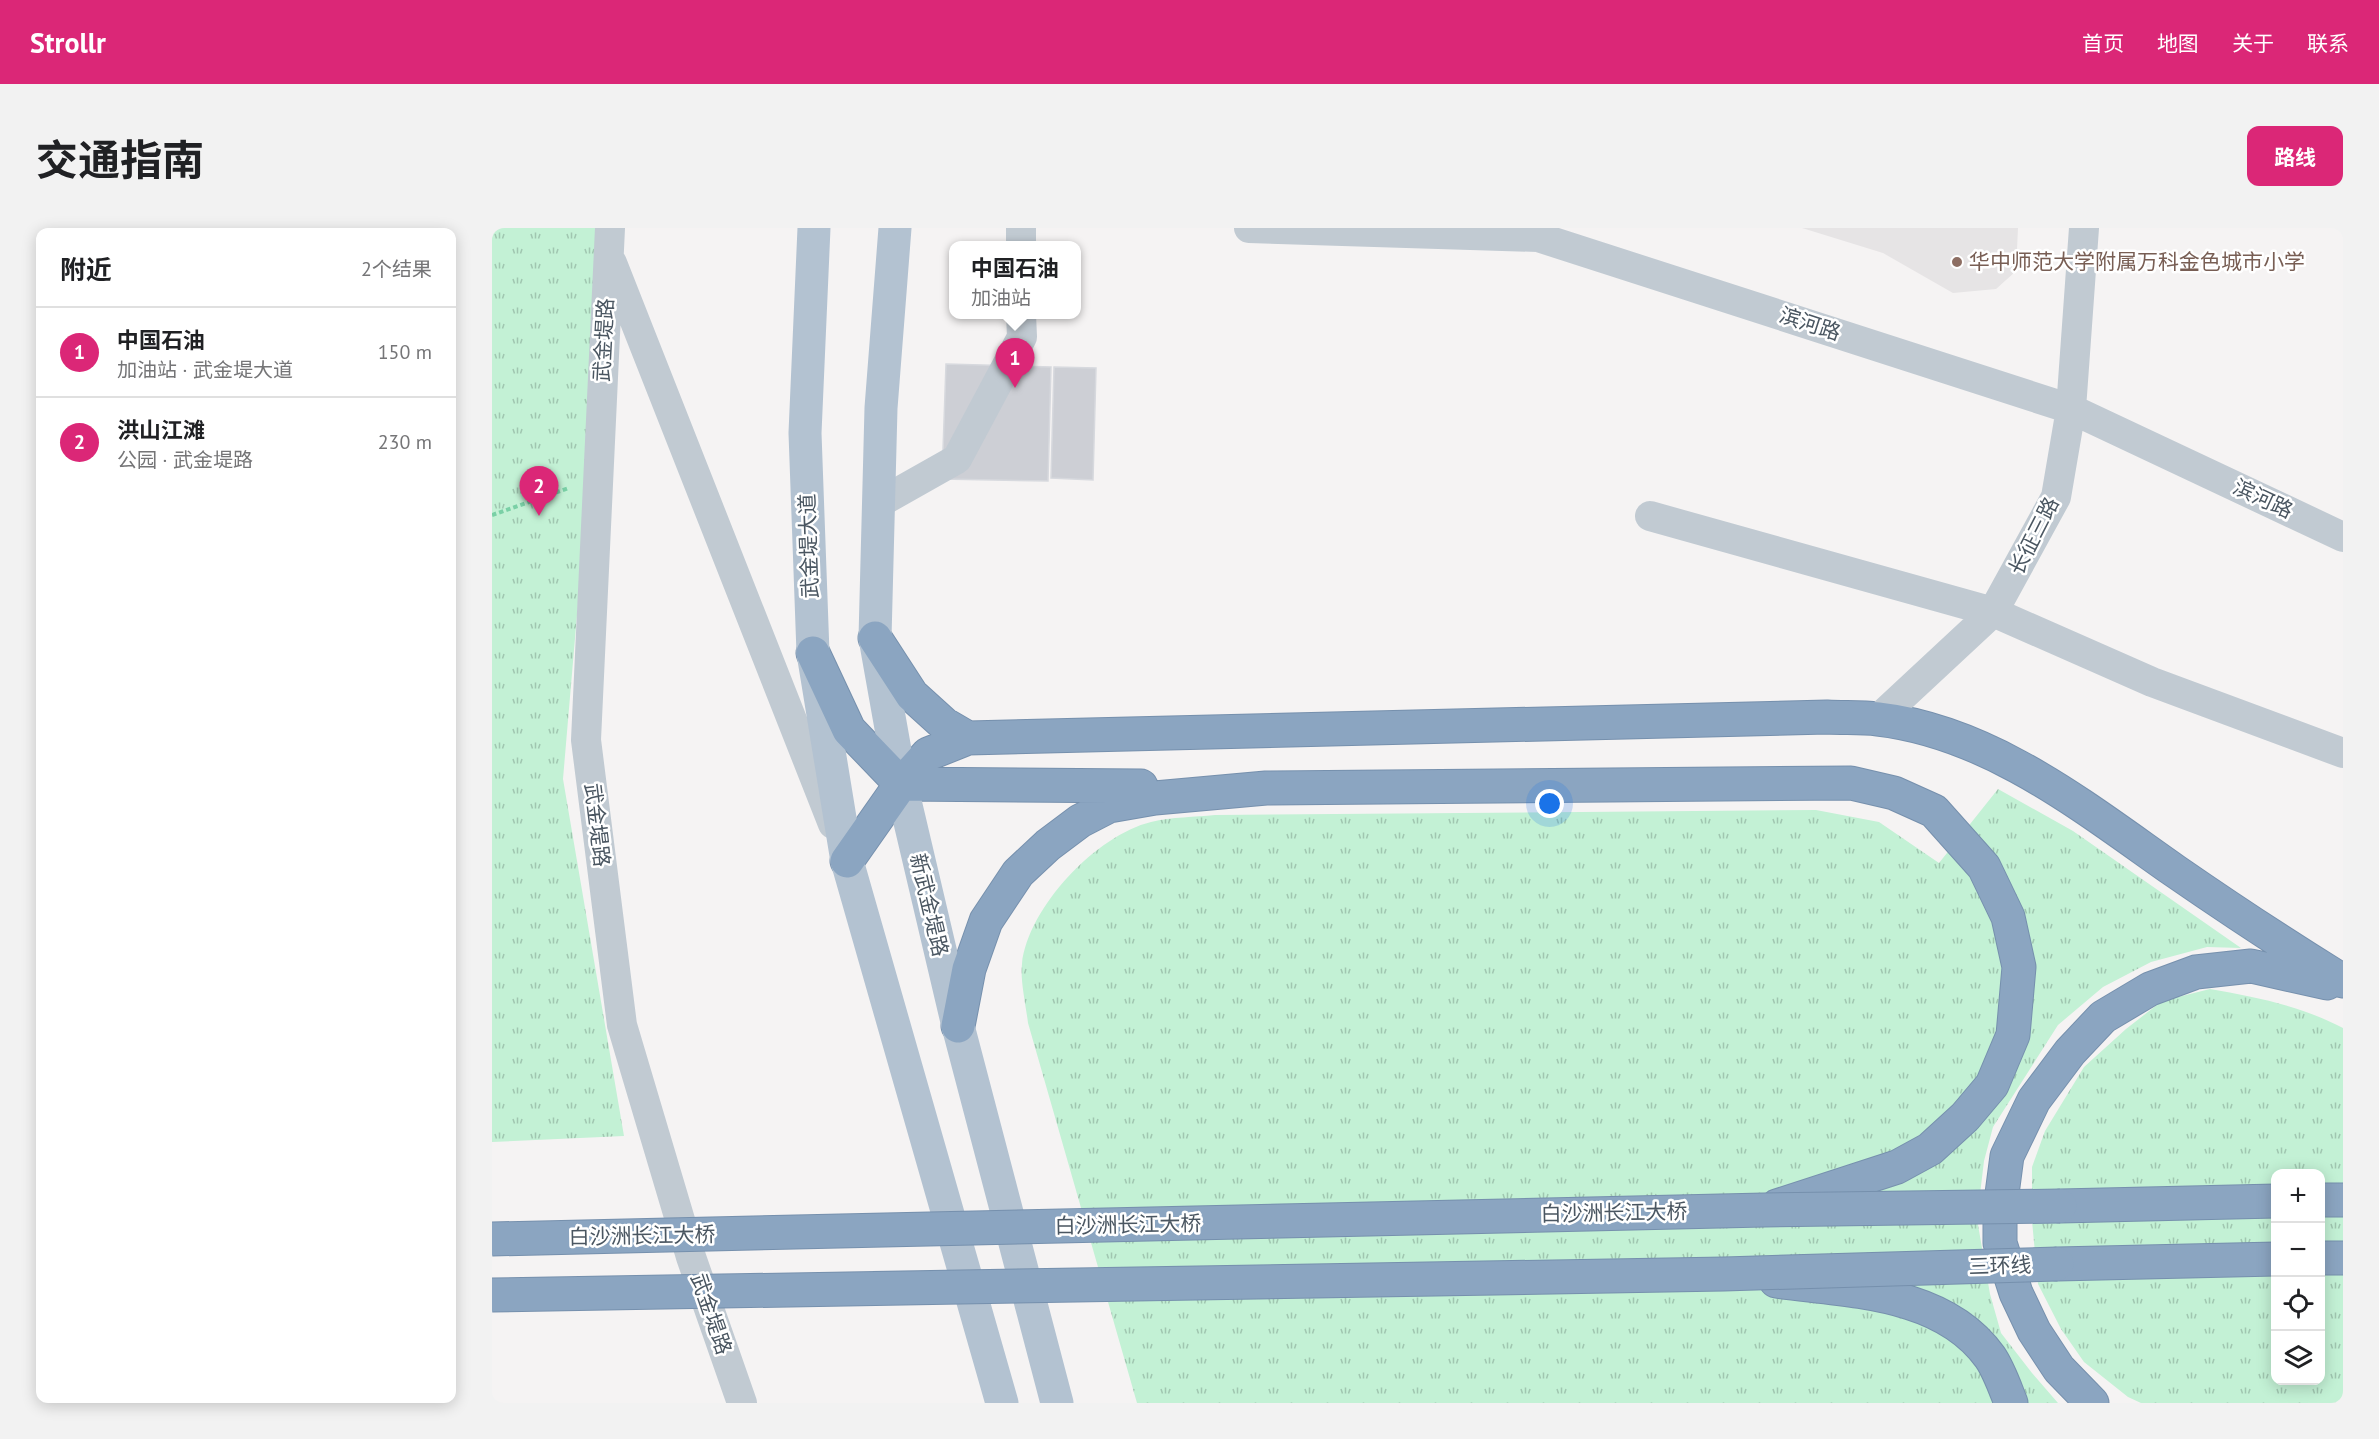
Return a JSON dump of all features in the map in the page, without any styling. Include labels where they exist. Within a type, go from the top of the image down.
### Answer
[{"type":"highway","points":[[875,638],[912,695],[944,724],[968,738]]},
{"type":"highway","points":[[813,653],[849,729],[901,784],[1266,788],[1851,783],[1894,793],[1934,811],[1959,836],[1984,867],[2008,918],[2019,967],[2013,1035],[1992,1085],[1965,1117],[1930,1149],[1897,1167],[1764,1210]]},
{"type":"highway","points":[[847,861],[901,784],[928,754],[968,738],[1827,717],[1878,718],[1964,742],[2006,760],[2056,788],[2254,926],[2343,981]]},
{"type":"highway","points":[[958,1026],[969,969],[986,921],[1018,873],[1048,845],[1080,821],[1109,806],[1155,798],[1266,788]]},
{"type":"highway","points":[[2092,1403],[2059,1369],[2034,1331],[2016,1293],[2000,1243],[2000,1209],[2007,1156],[2034,1100],[2070,1052],[2103,1017],[2150,989],[2196,972],[2251,966],[2318,980],[2343,990]]},
{"type":"highway","points":[[2325,1200],[2343,1200]]},
{"type":"highway","points":[[1764,1210],[2271,1201]]},
{"type":"highway","name":"白沙洲长江大桥","points":[[492,1239],[1764,1210]]},
{"type":"highway","points":[[2325,1258],[2343,1258]]},
{"type":"highway","name":"三环线","points":[[1724,1274],[2271,1259]]},
{"type":"highway","points":[[492,1295],[1724,1274],[1865,1293],[1927,1307],[1962,1328],[1990,1358],[2011,1403]]},
{"type":"main road","name":"武金堤大道","points":[[814,228],[805,433],[813,653],[847,861],[1002,1403]]},
{"type":"main road","points":[[895,228],[881,408],[875,638],[901,784]]},
{"type":"main road","name":"新武金堤路","points":[[901,784],[958,1026],[1057,1403]]},
{"type":"street","name":"滨河路","points":[[1249,228],[1538,237],[2071,409],[2343,537]]},
{"type":"street","name":"长征三路","points":[[1878,718],[1993,612],[2056,497],[2071,409],[2084,228]]},
{"type":"street","points":[[609,240],[847,861]]},
{"type":"street","name":"武金堤路","points":[[609,240],[586,740],[622,1025],[691,1257],[742,1403]]},
{"type":"street","points":[[879,503],[957,459],[1022,337],[1022,319]]},
{"type":"street","points":[[1650,516],[1993,612],[2152,682],[2343,753]]},
{"type":"path","points":[[492,515],[598,477]]},
{"type":"shaded area","name":"华中师范大学附属万科金色城市小学","points":[[1802,228],[2018,228],[2016,271],[1996,289],[1953,293],[1883,253]]},
{"type":"green space","points":[[492,228],[610,228],[563,779],[624,1136],[492,1142]]},
{"type":"green space","points":[[1998,789],[2073,831],[2241,948],[2207,947],[2151,962],[2103,987],[2058,1025],[1993,1127],[1984,1161],[1977,1219],[1990,1294],[2001,1333],[2058,1403],[1137,1403],[1028,1023],[1022,978],[1022,964],[1027,942],[1051,897],[1068,876],[1109,842],[1130,829],[1151,822],[1215,815],[1816,810],[1879,822],[1939,863]]},
{"type":"green space","points":[[2210,989],[2295,1008],[2343,1028],[2343,1403],[2141,1403],[2128,1397],[2084,1362],[2061,1329],[2038,1284],[2032,1221],[2032,1167],[2045,1131],[2084,1067],[2126,1029],[2162,1001]]},
{"type":"building","points":[[946,364],[1051,367],[1048,481],[942,479]]},
{"type":"building","points":[[1054,367],[1096,368],[1093,480],[1051,478]]},
{"type":"place","name":"华中师范大学附属万科金色城市小学","points":[[1957,262]]},
{"type":"place","name":"中国石油","points":[[1015,388]]},
{"type":"place","name":"洪山江滩","points":[[539,516]]}]
